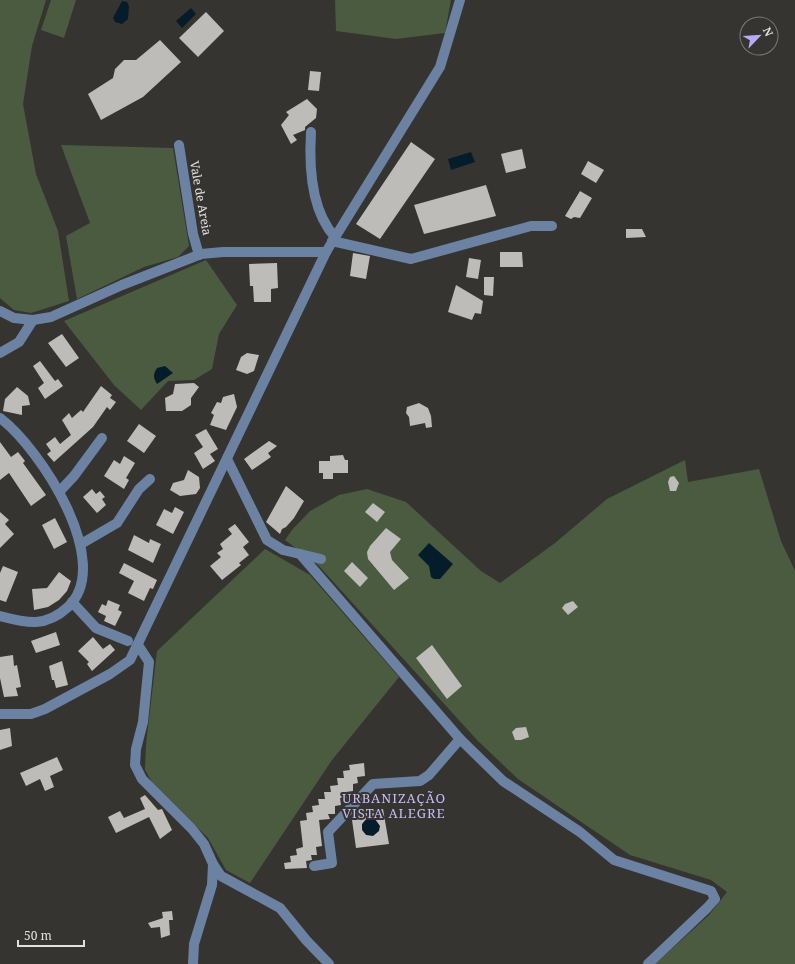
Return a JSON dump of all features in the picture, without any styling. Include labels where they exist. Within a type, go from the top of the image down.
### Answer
[{"type":"street","points":[[0,714],[31,714],[45,709],[110,674],[130,660],[326,252],[440,67],[460,0]]},
{"type":"street","points":[[311,132],[309,157],[317,203],[328,230],[334,239],[411,259],[531,226],[552,226]]},
{"type":"street","name":"Vale de Areia","points":[[179,145],[193,234],[199,255]]},
{"type":"street","points":[[0,311],[14,318],[33,320],[51,317],[122,285],[199,255],[223,252],[326,252]]},
{"type":"street","points":[[0,353],[19,342],[33,320]]},
{"type":"street","points":[[0,418],[20,438],[43,466],[59,492],[81,544],[84,562],[82,580],[78,595],[60,615],[46,622],[28,623],[0,616]]},
{"type":"street","points":[[59,492],[74,476],[102,438]]},
{"type":"street","points":[[227,459],[267,540],[283,550],[321,559]]},
{"type":"street","points":[[81,544],[117,523],[139,489],[150,479]]},
{"type":"street","points":[[300,554],[460,739],[503,781],[580,832],[614,860],[711,891],[715,899],[648,964]]},
{"type":"street","points":[[72,602],[96,628],[128,641]]},
{"type":"street","points":[[138,645],[149,662],[143,722],[136,749],[135,765],[142,779],[192,829],[204,844],[213,864],[221,876],[280,908],[306,940],[323,956],[329,964]]},
{"type":"street","points":[[314,866],[332,863],[328,832],[373,784],[420,781],[429,775],[460,739]]},
{"type":"street","points":[[193,964],[194,944],[212,885],[213,864]]},
{"type":"green space","points":[[0,0],[46,0],[32,46],[23,104],[36,174],[58,231],[69,301],[31,313],[14,310],[0,298]]},
{"type":"green space","points":[[51,0],[76,0],[64,38],[41,30]]},
{"type":"green space","points":[[335,0],[451,0],[445,33],[396,39],[336,31]]},
{"type":"green space","points":[[61,145],[173,148],[189,246],[178,257],[144,267],[77,299],[66,236],[90,223]]},
{"type":"green space","points":[[206,260],[237,305],[219,334],[212,369],[194,380],[168,381],[141,410],[114,385],[64,321]]},
{"type":"green space","points":[[685,460],[688,482],[759,469],[781,541],[795,571],[795,964],[655,964],[709,915],[727,892],[711,880],[630,855],[518,779],[477,740],[318,565],[285,540],[292,530],[310,511],[339,495],[367,489],[406,502],[481,571],[500,583],[555,543],[607,499]]},
{"type":"green space","points":[[265,549],[310,575],[399,677],[332,760],[250,883],[226,870],[208,838],[152,782],[145,770],[146,744],[157,651]]},
{"type":"water","points":[[122,1],[127,2],[129,6],[128,19],[122,24],[115,22],[113,18]]},
{"type":"water","points":[[191,8],[196,14],[182,28],[176,21]]},
{"type":"water","points":[[471,152],[475,162],[451,170],[448,159]]},
{"type":"water","points":[[165,366],[173,373],[157,384],[154,378],[155,372],[157,368]]},
{"type":"water","points":[[429,543],[453,564],[440,579],[434,579],[431,577],[429,566],[418,555]]},
{"type":"water","points":[[371,818],[377,821],[380,827],[377,833],[371,836],[365,833],[362,827],[365,821]]},
{"type":"building","points":[[206,12],[224,31],[198,57],[179,38]]},
{"type":"building","points":[[160,40],[181,62],[143,97],[101,120],[88,94],[113,78],[115,69],[124,60],[136,60]]},
{"type":"building","points":[[310,71],[321,72],[319,91],[308,90]]},
{"type":"building","points":[[307,99],[317,109],[316,118],[305,127],[305,130],[293,135],[297,140],[291,144],[281,125],[289,115],[286,112]]},
{"type":"building","points":[[411,142],[435,159],[380,239],[356,224]]},
{"type":"building","points":[[522,149],[526,168],[506,173],[501,154]]},
{"type":"building","points":[[588,161],[604,170],[596,183],[581,174]]},
{"type":"building","points":[[486,185],[496,216],[424,234],[414,205]]},
{"type":"building","points":[[580,191],[592,198],[580,218],[574,217],[571,219],[565,216]]},
{"type":"building","points":[[626,229],[642,229],[646,237],[626,238]]},
{"type":"building","points":[[500,252],[522,252],[523,267],[500,267]]},
{"type":"building","points":[[353,253],[370,256],[366,279],[350,276]]},
{"type":"building","points":[[469,258],[481,260],[478,279],[466,277]]},
{"type":"building","points":[[277,263],[278,288],[271,289],[271,302],[254,302],[253,286],[250,286],[249,264]]},
{"type":"building","points":[[484,277],[494,277],[493,296],[484,295]]},
{"type":"building","points":[[456,285],[483,301],[481,314],[475,313],[472,320],[448,312]]},
{"type":"building","points":[[62,334],[79,358],[66,367],[48,343]]},
{"type":"building","points":[[247,353],[259,355],[254,371],[247,374],[236,370],[241,357]]},
{"type":"building","points":[[40,361],[55,381],[58,379],[63,386],[45,399],[38,388],[44,383],[33,366]]},
{"type":"building","points":[[194,383],[199,387],[191,398],[191,405],[182,411],[166,411],[165,398],[173,394],[175,384]]},
{"type":"building","points":[[101,386],[112,395],[110,398],[116,402],[110,410],[107,407],[93,427],[54,462],[47,454],[51,451],[46,444],[55,437],[60,444],[71,435],[62,420],[69,413],[72,418],[81,410],[83,412]]},
{"type":"building","points":[[17,387],[28,396],[30,405],[22,406],[22,415],[3,411],[5,399]]},
{"type":"building","points":[[234,394],[237,407],[226,430],[210,425],[214,415],[211,413],[217,402],[221,403],[223,397]]},
{"type":"building","points":[[419,403],[428,408],[431,416],[432,427],[426,428],[425,423],[410,426],[409,417],[406,413],[407,407]]},
{"type":"building","points":[[139,424],[156,436],[144,453],[127,441]]},
{"type":"building","points":[[206,429],[218,449],[210,454],[215,461],[203,469],[194,453],[203,447],[195,435]]},
{"type":"building","points":[[269,441],[277,446],[268,453],[271,457],[252,470],[244,459]]},
{"type":"building","points":[[0,442],[11,457],[18,452],[25,461],[23,463],[46,495],[31,506],[9,473],[0,480]]},
{"type":"building","points":[[343,455],[345,460],[348,460],[348,473],[333,473],[333,479],[323,479],[323,473],[319,473],[319,461],[330,461],[330,456]]},
{"type":"building","points":[[124,456],[135,463],[126,478],[129,480],[124,489],[104,476],[114,460],[120,464]]},
{"type":"building","points":[[188,470],[199,477],[200,488],[196,494],[180,496],[170,490],[173,483],[184,480]]},
{"type":"building","points":[[674,476],[679,483],[676,491],[670,491],[668,482],[670,477]]},
{"type":"building","points":[[286,486],[304,501],[294,518],[286,527],[282,529],[280,534],[266,522]]},
{"type":"building","points":[[92,489],[96,494],[100,491],[105,497],[102,499],[106,505],[97,513],[83,497]]},
{"type":"building","points":[[373,503],[385,512],[377,522],[365,512]]},
{"type":"building","points":[[175,507],[184,512],[173,534],[156,525],[164,509],[172,513]]},
{"type":"building","points":[[0,512],[9,520],[5,524],[14,534],[0,548]]},
{"type":"building","points":[[55,518],[67,542],[54,549],[42,525]]},
{"type":"building","points":[[235,524],[249,542],[243,547],[249,555],[239,563],[241,565],[222,580],[210,566],[221,557],[217,553],[223,549],[220,544],[232,534],[228,529]]},
{"type":"building","points":[[386,528],[401,539],[390,552],[392,560],[409,578],[394,590],[368,559],[367,552],[370,546]]},
{"type":"building","points":[[134,535],[149,543],[150,539],[161,544],[153,563],[128,550]]},
{"type":"building","points":[[352,562],[368,578],[360,587],[344,571]]},
{"type":"building","points":[[124,563],[157,580],[153,589],[150,588],[144,601],[128,593],[134,581],[119,573]]},
{"type":"building","points":[[3,566],[18,572],[6,602],[0,600],[0,573]]},
{"type":"building","points":[[59,572],[71,581],[67,591],[59,600],[48,607],[34,610],[32,589],[47,588]]},
{"type":"building","points":[[108,600],[120,605],[118,610],[122,612],[115,626],[104,621],[106,616],[98,612],[102,604],[106,606]]},
{"type":"building","points":[[573,601],[578,607],[568,615],[562,608],[565,604]]},
{"type":"building","points":[[56,632],[60,645],[36,653],[31,641]]},
{"type":"building","points":[[93,637],[103,649],[110,644],[115,650],[92,671],[87,664],[89,662],[78,651]]},
{"type":"building","points":[[432,645],[462,686],[447,699],[416,658]]},
{"type":"building","points":[[13,655],[14,666],[17,665],[21,687],[16,688],[18,696],[4,697],[0,678],[0,657]]},
{"type":"building","points":[[62,661],[68,685],[56,688],[54,680],[52,680],[49,666]]},
{"type":"building","points":[[526,727],[529,737],[521,740],[515,740],[512,732],[516,728]]},
{"type":"building","points":[[10,728],[12,746],[0,750],[0,730]]},
{"type":"building","points":[[57,757],[63,770],[50,776],[54,787],[45,791],[40,779],[26,786],[20,773]]},
{"type":"building","points":[[364,763],[365,776],[357,777],[358,783],[353,784],[353,791],[346,792],[347,798],[340,798],[341,805],[335,806],[335,814],[328,814],[330,819],[319,820],[322,846],[316,847],[317,855],[311,855],[312,860],[306,861],[307,868],[285,869],[284,863],[291,862],[290,856],[297,855],[296,849],[303,847],[300,821],[307,820],[306,813],[313,812],[312,806],[319,805],[318,799],[325,799],[324,792],[331,792],[330,786],[338,785],[337,778],[344,778],[343,771],[350,770],[349,765]]},
{"type":"building","points":[[145,795],[158,810],[162,809],[172,830],[160,839],[149,817],[116,833],[108,817],[120,811],[124,818],[145,809],[140,798]]},
{"type":"building","points":[[383,809],[389,844],[356,848],[352,820],[357,812]],"holes":[[[367,818],[375,819],[380,826],[379,831],[373,836],[366,835],[362,830],[362,824]]]},
{"type":"building","points":[[172,911],[173,920],[169,920],[170,935],[161,938],[160,927],[151,928],[148,923],[163,918],[162,912]]},
{"type":"district","name":"URBANIZAÇÃO VISTA ALEGRE","points":[[394,806]]}]
